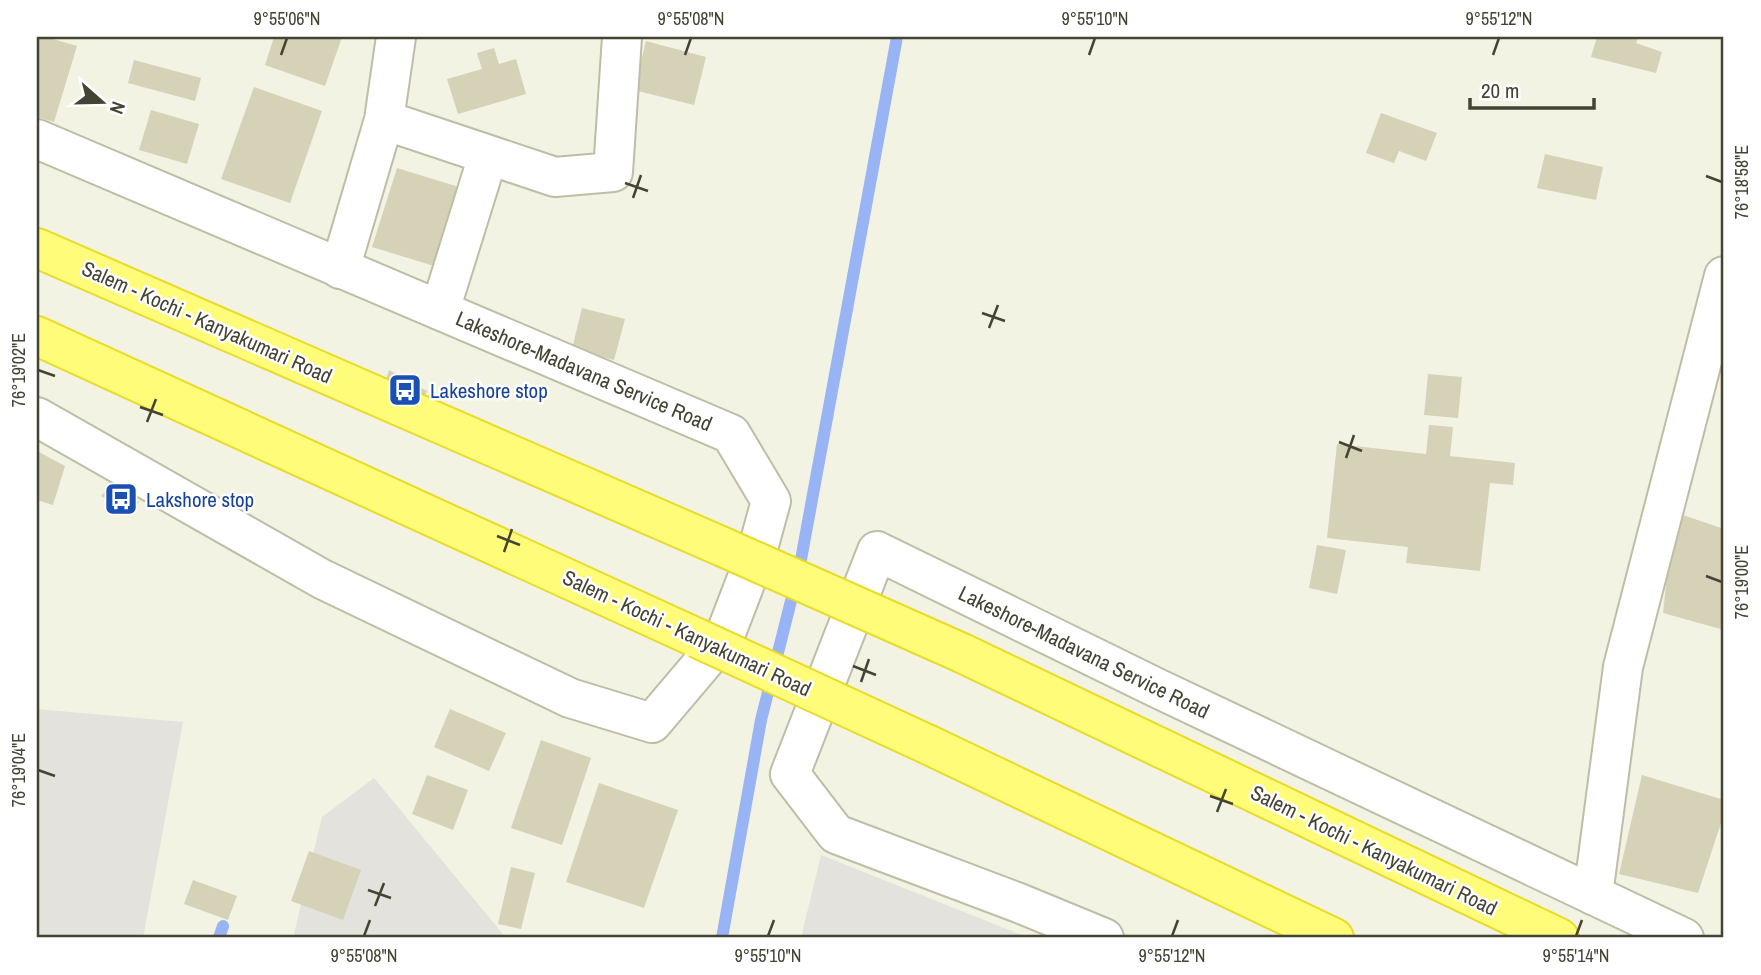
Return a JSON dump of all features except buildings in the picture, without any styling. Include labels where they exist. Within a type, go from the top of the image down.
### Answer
[{"type":"highway","name":"Salem - Kochi - Kanyakumari Road","points":[[37,248],[962,653],[1559,938]]},
{"type":"highway","name":"Salem - Kochi - Kanyakumari Road","points":[[37,336],[929,745],[1334,938]]},
{"type":"street","points":[[340,270],[384,120],[396,37]]},
{"type":"street","points":[[384,120],[555,177],[613,172],[622,37]]},
{"type":"street","name":"Lakeshore-Madavana Service Road","points":[[37,139],[731,434],[771,501],[757,552],[723,638],[652,723],[570,698],[322,579],[37,417]]},
{"type":"street","points":[[440,310],[488,156]]},
{"type":"street","points":[[1592,895],[1623,667],[1724,276]]},
{"type":"street","name":"Lakeshore-Madavana Service Road","points":[[1104,938],[836,834],[790,774],[877,551],[1159,689],[1684,938]]},
{"type":"shaded area","points":[[37,709],[183,722],[143,938],[37,938]]},
{"type":"shaded area","points":[[374,778],[506,938],[293,938],[322,817]]},
{"type":"shaded area","points":[[821,855],[1029,938],[801,938]]},
{"type":"waterway","points":[[722,938],[761,720],[800,565],[897,37]]},
{"type":"waterway","points":[[219,938],[223,926]]},
{"type":"place","name":"Lakeshore stop","points":[[405,390]]},
{"type":"place","name":"Lakshore stop","points":[[121,499]]}]
